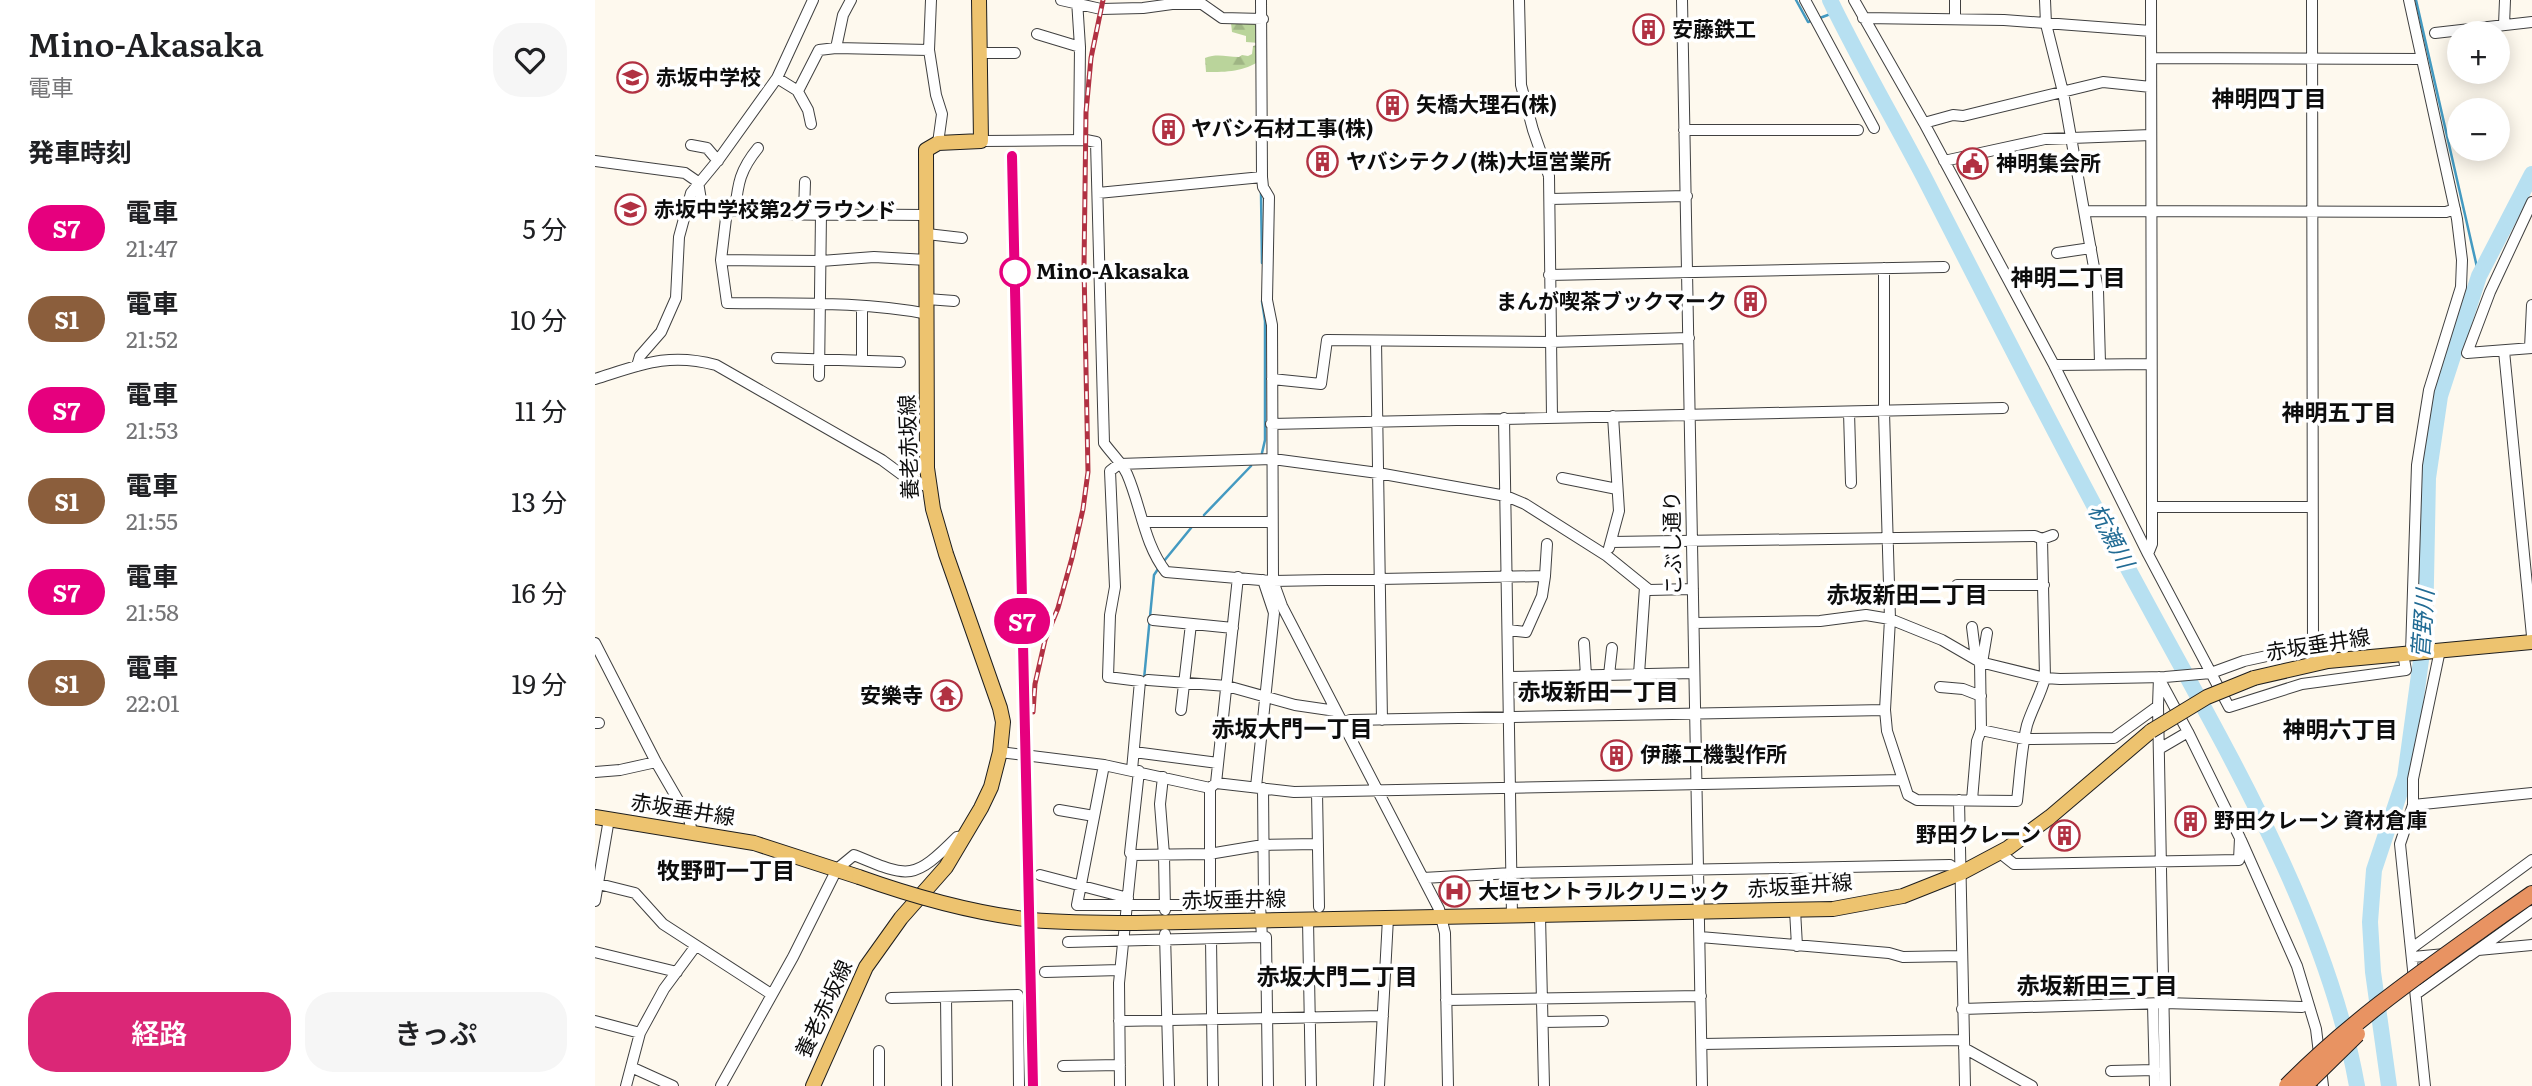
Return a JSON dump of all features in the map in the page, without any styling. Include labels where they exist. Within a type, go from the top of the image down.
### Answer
[{"type":"highway","points":[[2287,1086],[2330,1044],[2369,1012],[2532,894]]},
{"type":"highway","points":[[2304,1086],[2374,1018],[2499,917]]},
{"type":"main road","points":[[938,142],[981,141],[979,0]]},
{"type":"main road","name":"養老赤坂線","points":[[813,1086],[866,967],[901,918],[946,867],[991,787],[1000,752],[1003,722],[1000,708],[946,554],[928,487],[926,150],[938,142]]},
{"type":"main road","name":"赤坂垂井線","points":[[602,818],[754,843],[928,899],[996,915],[1063,922],[1442,918],[1832,909],[1903,896],[1961,873],[2000,853],[2050,817],[2151,731],[2207,697],[2254,678],[2328,661],[2532,639]]},
{"type":"street","points":[[637,366],[640,356],[661,332],[676,298],[678,237],[691,193],[718,161],[777,78],[813,0]]},
{"type":"street","points":[[836,48],[843,15],[851,0]]},
{"type":"street","points":[[931,0],[929,50],[942,114],[938,142]]},
{"type":"street","points":[[1061,0],[1101,9],[1143,4],[1202,4],[1222,18],[1263,19]]},
{"type":"street","points":[[1040,875],[1125,902],[1165,909],[1210,905],[1260,905],[1264,902],[1259,787],[1274,613],[1268,580],[1273,459],[1272,325],[1267,300],[1269,197],[1263,187],[1262,177],[1261,0]]},
{"type":"street","points":[[1519,0],[1521,85],[1549,176],[1551,199],[1549,275],[1552,417]]},
{"type":"street","name":"こぶし通り","points":[[1682,0],[1702,1086]]},
{"type":"street","points":[[1805,0],[1874,128]]},
{"type":"street","points":[[1854,0],[1924,122],[2054,365],[2208,673],[2229,707],[2302,684],[2406,670],[2417,465],[2429,390],[2461,287],[2462,260],[2455,209],[2409,0]]},
{"type":"street","points":[[1955,0],[1955,19]]},
{"type":"street","points":[[2045,0],[2046,24],[2072,136],[2098,290],[2100,363]]},
{"type":"street","points":[[2148,554],[2152,544],[2151,0]]},
{"type":"street","points":[[2312,0],[2313,646]]},
{"type":"street","points":[[2504,21],[2505,0]]},
{"type":"street","points":[[1077,2],[1080,47],[1079,140]]},
{"type":"street","points":[[1863,18],[2004,20],[2151,31]]},
{"type":"street","points":[[2510,24],[2532,22]]},
{"type":"street","points":[[2435,33],[2447,32]]},
{"type":"street","points":[[1037,34],[1080,47]]},
{"type":"street","points":[[797,90],[819,50],[929,50]]},
{"type":"street","points":[[979,53],[1014,52]]},
{"type":"street","points":[[2151,58],[2422,59]]},
{"type":"street","points":[[777,78],[797,90],[808,110],[811,124]]},
{"type":"street","points":[[1924,122],[1953,115],[1963,116],[2103,82],[2151,87]]},
{"type":"street","points":[[1684,131],[1858,130]]},
{"type":"street","points":[[1944,161],[2045,139],[2151,135]]},
{"type":"street","points":[[981,141],[1092,140],[1097,146],[1104,443],[1126,472],[1143,522],[1166,572],[1268,580],[1545,576]]},
{"type":"street","points":[[691,145],[706,148],[718,161]]},
{"type":"street","points":[[758,148],[745,164],[739,179],[720,260],[727,303],[820,304],[901,309],[954,301]]},
{"type":"street","points":[[595,161],[685,173],[698,182],[702,206],[804,213],[926,215]]},
{"type":"street","points":[[1098,193],[1262,177]]},
{"type":"street","points":[[804,213],[805,183]]},
{"type":"street","points":[[1551,199],[1687,196]]},
{"type":"street","points":[[2530,207],[2532,225]]},
{"type":"street","points":[[2530,207],[2490,292],[2467,354],[2531,348],[2532,305]]},
{"type":"street","points":[[2085,211],[2446,212],[2455,209]]},
{"type":"street","points":[[819,376],[821,213]]},
{"type":"street","points":[[926,234],[961,238]]},
{"type":"street","points":[[2057,253],[2091,247]]},
{"type":"street","points":[[720,260],[821,261],[874,257],[927,260]]},
{"type":"street","points":[[1549,275],[1944,267]]},
{"type":"street","points":[[1611,542],[1692,542],[1888,539],[2035,536],[2047,537],[2044,585],[2045,678],[2028,721],[2017,801],[1917,800],[1908,795],[1887,732],[1885,710],[1890,619],[1888,539],[1884,412],[1884,268]]},
{"type":"street","points":[[862,306],[862,360]]},
{"type":"street","points":[[1272,379],[1321,384],[1327,340],[1550,342],[1689,338]]},
{"type":"street","points":[[1376,341],[1382,720]]},
{"type":"street","points":[[2504,351],[2532,639]]},
{"type":"street","points":[[595,379],[667,359],[691,358],[716,365],[871,453],[905,477],[928,487]]},
{"type":"street","points":[[776,358],[900,362]]},
{"type":"street","points":[[2054,365],[2151,364]]},
{"type":"street","points":[[1271,424],[2003,408]]},
{"type":"street","points":[[1849,412],[1851,483]]},
{"type":"street","points":[[1607,556],[1619,511],[1613,416]]},
{"type":"street","points":[[1504,418],[1512,916]]},
{"type":"street","points":[[1120,1086],[1117,970],[1132,855],[1140,681],[1108,677],[1110,615],[1115,587],[1110,471],[1119,464],[1273,459],[1378,473],[1506,496],[1525,504],[1607,556],[1649,590],[1693,589]]},
{"type":"street","points":[[1562,478],[1617,489]]},
{"type":"street","points":[[2518,495],[2532,494]]},
{"type":"street","points":[[2152,507],[2312,507]]},
{"type":"street","points":[[1143,522],[1272,522]]},
{"type":"street","points":[[1508,630],[1526,632],[1542,596],[1547,544]]},
{"type":"street","points":[[1210,905],[1209,854],[1213,785],[1218,764],[1238,577]]},
{"type":"street","points":[[1268,580],[1442,918],[1445,933],[1448,1086]]},
{"type":"street","points":[[1957,585],[2044,585]]},
{"type":"street","points":[[1639,674],[1645,587]]},
{"type":"street","points":[[1694,623],[1820,621],[1866,615],[1890,619],[1943,640],[1980,662],[2045,678],[2162,677],[2208,673],[2244,661],[2313,646],[2325,647],[2328,661]]},
{"type":"street","points":[[1153,620],[1233,628]]},
{"type":"street","points":[[1181,710],[1191,624]]},
{"type":"street","points":[[1972,627],[1980,662],[1981,696],[1981,730],[1977,741],[1972,800]]},
{"type":"street","points":[[1980,662],[1987,633]]},
{"type":"street","points":[[595,643],[656,762],[689,818],[692,832]]},
{"type":"street","points":[[1584,643],[1586,676]]},
{"type":"street","points":[[1609,675],[1612,648]]},
{"type":"street","points":[[2425,1086],[2400,844],[2413,805],[2413,779],[2437,651]]},
{"type":"street","points":[[1509,677],[1694,673]]},
{"type":"street","points":[[2155,1086],[2162,860],[2158,706],[2162,677]]},
{"type":"street","points":[[2162,677],[2240,838],[2297,966],[2316,1029],[2323,1086]]},
{"type":"street","points":[[1148,680],[1227,686],[1295,705],[1336,711]]},
{"type":"street","points":[[1940,687],[1963,689],[1981,696]]},
{"type":"street","points":[[1981,730],[2024,739],[2114,738],[2158,706]]},
{"type":"street","points":[[1342,723],[1350,720],[1885,710]]},
{"type":"street","points":[[2159,749],[2188,732]]},
{"type":"street","points":[[1000,752],[1104,765],[1213,785],[1294,792],[1903,780]]},
{"type":"street","points":[[1136,753],[1218,764]]},
{"type":"street","points":[[595,772],[656,762]]},
{"type":"street","points":[[1104,765],[1077,905],[1125,902]]},
{"type":"street","points":[[1163,777],[1160,804],[1165,909]]},
{"type":"street","points":[[1317,792],[1319,907]]},
{"type":"street","points":[[2413,805],[2532,793]]},
{"type":"street","points":[[1959,800],[1965,1086]]},
{"type":"street","points":[[1059,810],[1094,817]]},
{"type":"street","points":[[595,901],[602,818]]},
{"type":"street","points":[[721,1086],[837,869],[854,855],[893,871],[914,872],[935,859],[957,837],[965,836]]},
{"type":"street","points":[[2000,853],[2014,864],[2239,860],[2240,838]]},
{"type":"street","points":[[1132,855],[1209,854],[1263,845],[1318,844]]},
{"type":"street","points":[[2412,952],[2532,860]]},
{"type":"street","points":[[1423,878],[1512,873],[1950,865],[1961,873]]},
{"type":"street","points":[[597,883],[635,893],[663,924],[771,994]]},
{"type":"street","points":[[1260,905],[1262,937]]},
{"type":"street","points":[[1795,910],[1797,946]]},
{"type":"street","points":[[2416,994],[2532,911]]},
{"type":"street","points":[[1540,916],[1544,1086]]},
{"type":"street","points":[[1379,1086],[1388,918]]},
{"type":"street","points":[[1308,920],[1311,1086]]},
{"type":"street","points":[[1165,937],[1169,1086]]},
{"type":"street","points":[[1068,942],[1165,937],[1266,937],[1268,1086]]},
{"type":"street","points":[[1700,937],[1889,953],[1903,957],[1962,956]]},
{"type":"street","points":[[1211,939],[1213,1086]]},
{"type":"street","points":[[2412,952],[2532,945]]},
{"type":"street","points":[[626,1086],[640,1033],[695,947]]},
{"type":"street","points":[[595,951],[677,972]]},
{"type":"street","points":[[1045,972],[1117,970]]},
{"type":"street","points":[[891,998],[1018,995],[1019,1086]]},
{"type":"street","points":[[1446,1000],[1701,996]]},
{"type":"street","points":[[946,997],[947,1086]]},
{"type":"street","points":[[2159,1004],[2165,1086]]},
{"type":"street","points":[[1962,1009],[2159,1004],[2302,1007]]},
{"type":"street","points":[[1119,1021],[1383,1016]]},
{"type":"street","points":[[595,1021],[640,1033]]},
{"type":"street","points":[[1543,1022],[1603,1021]]},
{"type":"street","points":[[1702,1044],[1963,1044],[2032,1086]]},
{"type":"street","points":[[879,1051],[879,1086]]},
{"type":"street","points":[[1063,1066],[1120,1065]]},
{"type":"street","points":[[631,1066],[673,1086]]},
{"type":"street","points":[[2111,1071],[2155,1070]]},
{"type":"green space","points":[[1259,21],[1260,43],[1246,42],[1246,36],[1232,32],[1231,23]]},
{"type":"green space","points":[[1257,45],[1261,60],[1254,64],[1235,71],[1206,72],[1205,58],[1218,55],[1248,56],[1252,54],[1253,46]]},
{"type":"waterway","points":[[1796,0],[1808,22],[1811,21]]},
{"type":"waterway","name":"杭瀬川","points":[[1830,0],[2060,441],[2270,835],[2322,960],[2343,1023],[2357,1086]]},
{"type":"waterway","points":[[2416,0],[2479,276]]},
{"type":"waterway","points":[[1817,19],[1836,12]]},
{"type":"waterway","name":"菅野川","points":[[2389,1086],[2373,972],[2370,922],[2374,870],[2405,777],[2425,631],[2428,478],[2440,396],[2479,276],[2532,174]]},
{"type":"waterway","points":[[1261,193],[1262,263]]},
{"type":"waterway","points":[[1262,301],[1265,321],[1265,440],[1262,453]]},
{"type":"waterway","points":[[1204,515],[1251,466]]},
{"type":"waterway","points":[[1164,561],[1191,528]]},
{"type":"waterway","points":[[1144,679],[1154,575],[1158,569]]},
{"type":"railway","points":[[1033,712],[1035,684],[1045,640],[1058,608],[1072,558],[1088,472],[1084,267],[1086,112],[1091,58],[1103,0]]},
{"type":"railway","points":[[1012,156],[1033,1086]]},
{"type":"train","name":"S7","points":[[1012,156],[1033,1086]]},
{"type":"place","name":"安藤鉄工","points":[[1649,30]]},
{"type":"place","name":"赤坂中学校","points":[[633,78]]},
{"type":"place","name":"矢橋大理石(株)","points":[[1393,105]]},
{"type":"place","name":"ヤバシ石材工事(株)","points":[[1168,129]]},
{"type":"place","name":"ヤバシテクノ(株)大垣営業所","points":[[1323,162]]},
{"type":"place","name":"神明集会所","points":[[1973,164]]},
{"type":"place","name":"赤坂中学校第2グラウンド","points":[[631,210]]},
{"type":"place","name":"Mino-Akasaka","points":[[1015,272]]},
{"type":"place","name":"まんが喫茶ブックマーク","points":[[1750,302]]},
{"type":"place","name":"安樂寺","points":[[946,696]]},
{"type":"place","name":"伊藤工機製作所","points":[[1617,755]]},
{"type":"place","name":"野田クレーン 資材倉庫","points":[[2191,821]]},
{"type":"place","name":"野田クレーン","points":[[2064,835]]},
{"type":"place","name":"大垣セントラルクリニック","points":[[1455,892]]},
{"type":"district","name":"神明四丁目","points":[[2269,99]]},
{"type":"district","name":"神明二丁目","points":[[2068,278]]},
{"type":"district","name":"神明五丁目","points":[[2339,413]]},
{"type":"district","name":"赤坂新田二丁目","points":[[1907,595]]},
{"type":"district","name":"赤坂新田一丁目","points":[[1598,692]]},
{"type":"district","name":"赤坂大門一丁目","points":[[1292,729]]},
{"type":"district","name":"神明六丁目","points":[[2340,730]]},
{"type":"district","name":"牧野町一丁目","points":[[726,871]]},
{"type":"district","name":"赤坂大門二丁目","points":[[1337,977]]},
{"type":"district","name":"赤坂新田三丁目","points":[[2097,986]]}]
